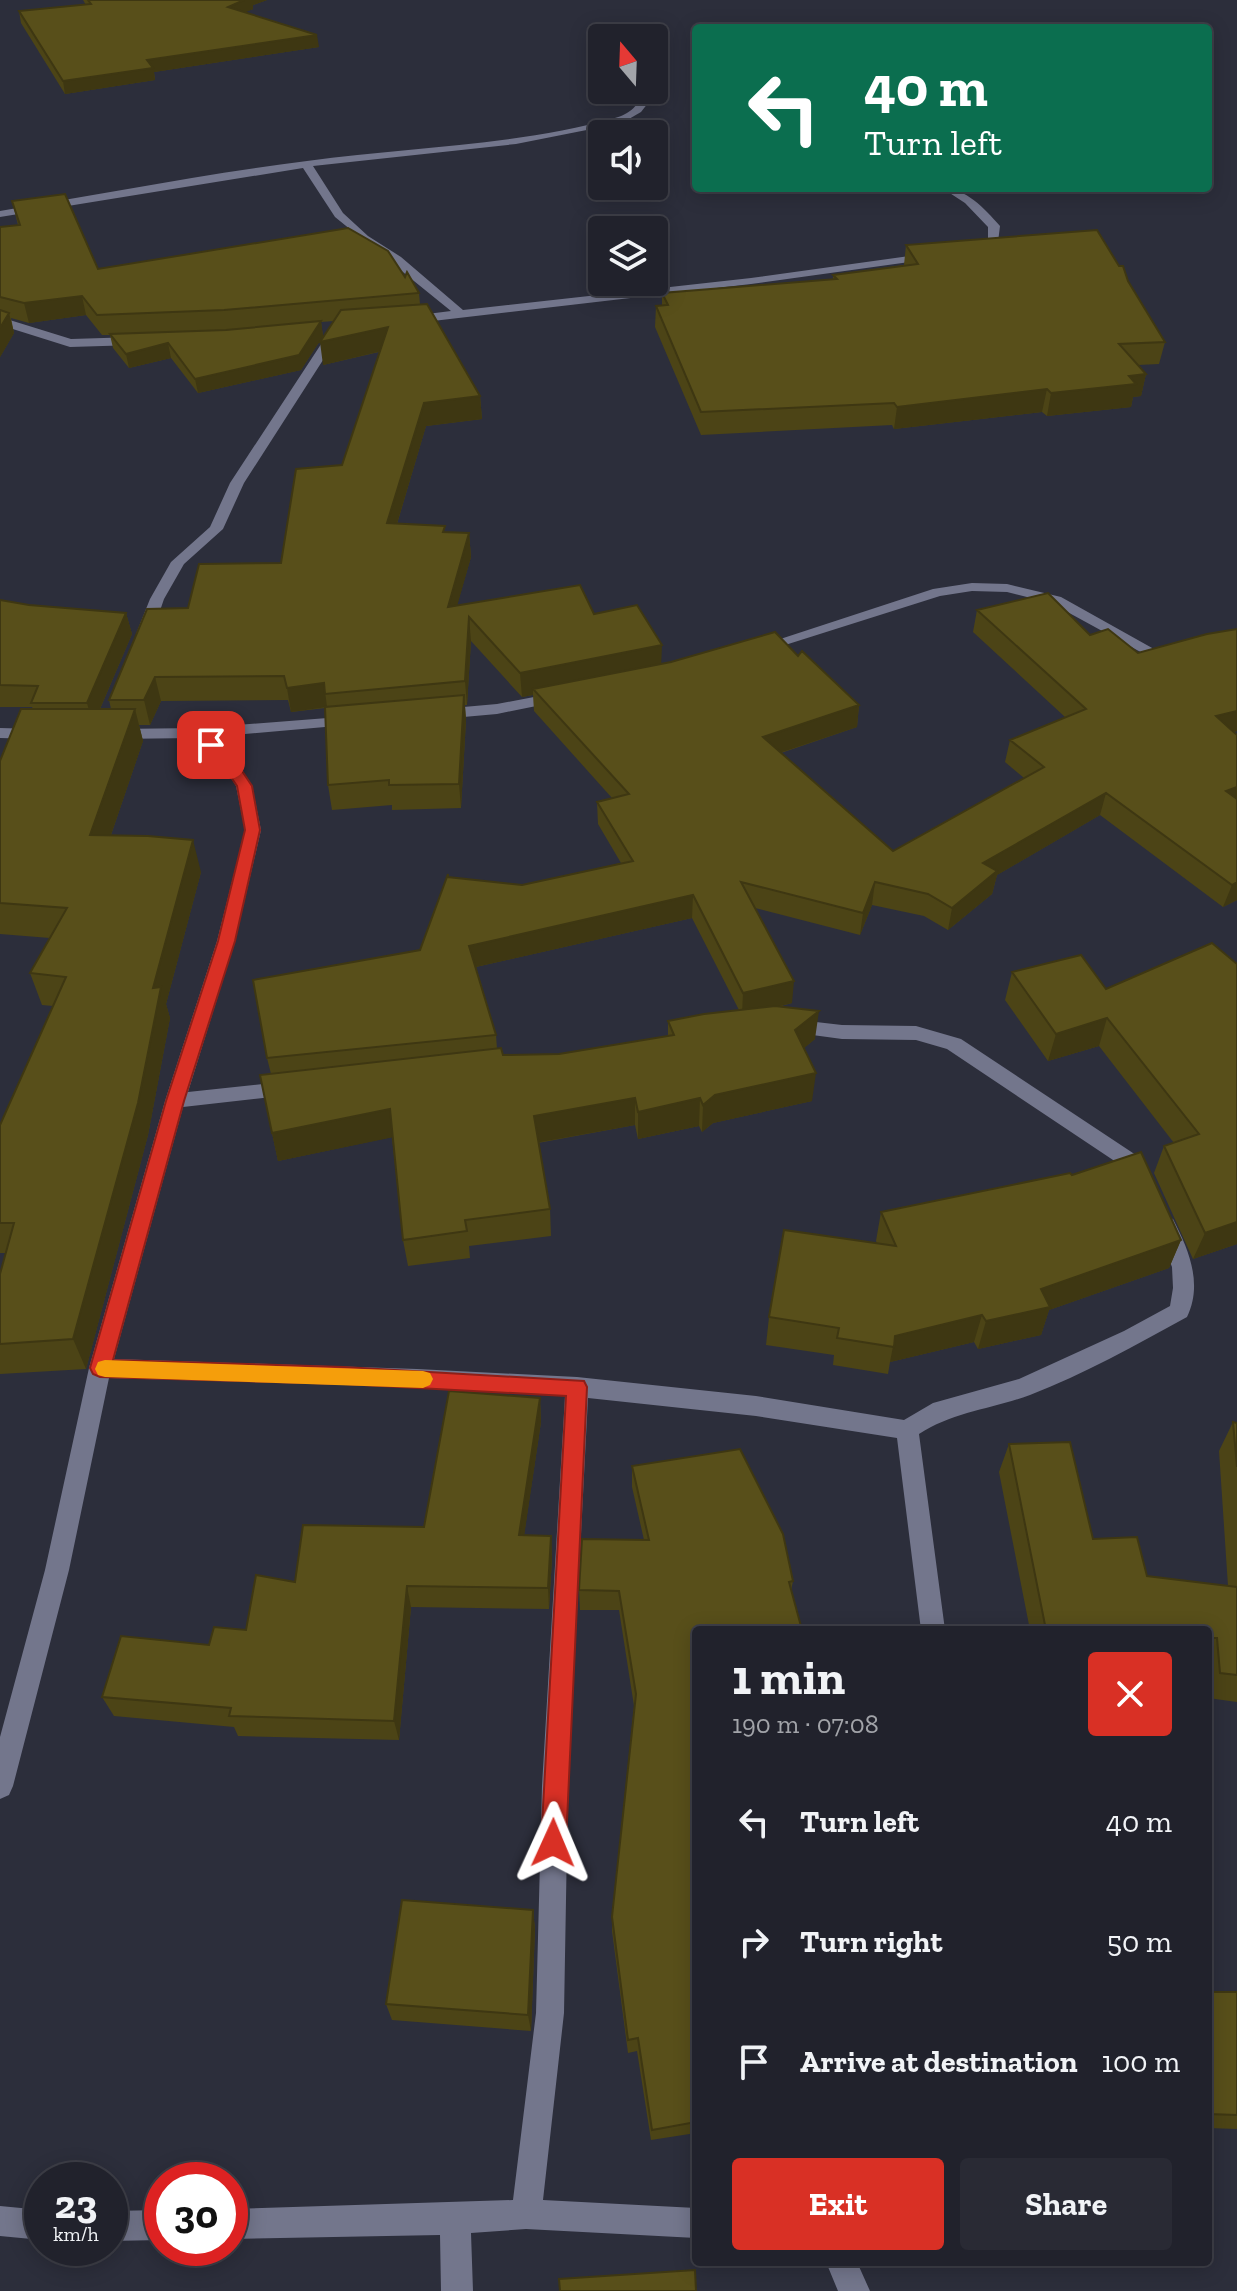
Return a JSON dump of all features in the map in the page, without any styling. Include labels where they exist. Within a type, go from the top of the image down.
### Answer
[{"type":"street","points":[[0,214],[306,164],[516,141],[622,120],[642,104]]},
{"type":"street","points":[[306,164],[339,215],[364,238],[397,259],[463,316]]},
{"type":"street","points":[[954,192],[969,201],[994,226],[994,240],[960,251]]},
{"type":"street","points":[[386,322],[463,316],[751,281],[946,253]]},
{"type":"street","points":[[0,321],[70,343],[154,340]]},
{"type":"street","points":[[323,327],[355,324]]},
{"type":"street","points":[[138,648],[157,599],[178,562],[216,529],[237,483],[339,326]]},
{"type":"street","points":[[741,654],[938,592],[972,587],[1007,588],[1056,600],[1162,658]]},
{"type":"street","points":[[423,715],[497,709],[573,695]]},
{"type":"street","points":[[107,721],[101,734],[198,733],[363,720]]},
{"type":"street","points":[[0,733],[58,734]]},
{"type":"street","points":[[0,1786],[57,1570],[100,1368],[175,1101],[226,941],[253,830],[244,786],[225,756],[198,733]]},
{"type":"street","points":[[100,1368],[344,1375],[577,1387],[735,1403],[907,1430],[933,1413],[1024,1387],[1132,1337],[1179,1311],[1186,1292],[1184,1270],[1138,1167],[954,1044],[916,1033],[842,1032],[772,1024]]},
{"type":"street","points":[[175,1101],[315,1086]]},
{"type":"street","points":[[526,2214],[550,2013],[555,1786],[577,1387]]},
{"type":"street","points":[[907,1430],[932,1626]]},
{"type":"street","points":[[248,2224],[455,2219],[526,2214],[692,2223]]},
{"type":"street","points":[[455,2219],[457,2291]]},
{"type":"street","points":[[0,2221],[24,2223]]},
{"type":"street","points":[[843,2266],[854,2291]]},
{"type":"building","points":[[88,0],[244,0],[228,7],[317,35],[147,60],[153,68],[63,81],[19,11],[91,4]]},
{"type":"building","points":[[65,194],[98,269],[348,228],[388,251],[405,277],[407,272],[419,293],[224,310],[97,315],[82,296],[24,303],[0,297],[0,227],[20,225],[12,201]]},
{"type":"building","points":[[1097,230],[1119,266],[1123,266],[1128,281],[1165,342],[1119,344],[1146,374],[1129,376],[1136,384],[1051,393],[1047,389],[897,407],[894,403],[701,412],[656,306],[668,305],[664,296],[668,296],[668,293],[837,279],[833,275],[918,264],[906,245]]},
{"type":"building","points":[[427,304],[480,396],[424,403],[387,523],[445,526],[443,532],[469,533],[448,607],[580,585],[594,614],[637,605],[662,645],[520,673],[469,617],[465,681],[325,694],[324,683],[287,688],[284,676],[155,677],[144,700],[109,700],[147,609],[188,608],[199,564],[281,563],[296,469],[342,465],[388,327],[320,342],[341,310]]},
{"type":"building","points":[[0,310],[9,313],[0,328]]},
{"type":"building","points":[[321,321],[299,355],[195,379],[168,343],[126,354],[110,334],[226,330]]},
{"type":"building","points":[[1048,593],[1090,635],[1108,629],[1138,653],[1237,629],[1237,711],[1216,716],[1237,735],[1237,787],[1226,791],[1237,799],[1237,882],[1232,885],[1106,793],[983,863],[997,871],[952,908],[928,894],[875,882],[863,913],[741,882],[794,981],[743,993],[693,895],[469,946],[496,1035],[267,1058],[253,980],[420,950],[448,874],[448,877],[522,885],[633,861],[597,802],[629,794],[533,689],[671,662],[775,632],[798,656],[802,651],[859,705],[763,737],[893,851],[1044,767],[1010,740],[1086,709],[977,610]]},
{"type":"building","points":[[0,600],[126,613],[87,703],[31,703],[38,686],[0,685]]},
{"type":"building","points":[[464,695],[459,784],[389,785],[389,780],[328,785],[325,707]]},
{"type":"building","points":[[21,709],[135,709],[90,835],[193,840],[153,988],[161,987],[138,1103],[73,1339],[0,1344],[0,1274],[14,1223],[0,1223],[0,1125],[66,977],[30,973],[67,908],[0,903],[0,761]]},
{"type":"building","points":[[1212,943],[1237,964],[1237,1222],[1205,1233],[1164,1146],[1199,1134],[1107,1018],[1056,1034],[1012,972],[1081,955],[1106,989]]},
{"type":"building","points":[[775,1006],[819,1011],[795,1030],[816,1073],[715,1095],[703,1105],[700,1098],[638,1112],[635,1098],[534,1116],[550,1209],[465,1220],[467,1231],[403,1240],[390,1109],[272,1133],[260,1075],[501,1048],[503,1055],[559,1054],[674,1035],[668,1021]]},
{"type":"building","points":[[1141,1152],[1181,1240],[1041,1289],[1050,1307],[986,1321],[982,1315],[895,1336],[894,1347],[837,1338],[839,1328],[769,1317],[784,1230],[896,1246],[881,1212],[1072,1175]]},
{"type":"building","points":[[449,1391],[540,1398],[519,1535],[551,1536],[548,1588],[407,1586],[394,1721],[229,1716],[231,1708],[102,1697],[121,1636],[209,1645],[214,1627],[246,1630],[256,1575],[295,1582],[303,1525],[424,1527]]},
{"type":"building","points":[[1233,1422],[1237,1423],[1237,1467]]},
{"type":"building","points":[[1070,1442],[1093,1539],[1137,1537],[1147,1576],[1237,1587],[1237,1675],[1220,1673],[1217,1638],[1212,1638],[1212,1626],[1045,1626],[1009,1444]]},
{"type":"building","points":[[740,1449],[783,1534],[793,1581],[789,1582],[801,1626],[692,1626],[692,2123],[652,2130],[638,2038],[628,2040],[612,1917],[636,1694],[619,1591],[579,1590],[582,1539],[649,1540],[632,1466]]},
{"type":"building","points":[[402,1900],[533,1910],[528,2015],[386,2004]]},
{"type":"building","points":[[1212,1992],[1237,1992],[1237,2115],[1212,2114]]},
{"type":"building","points":[[695,2270],[696,2291],[560,2291],[559,2279]]},
{"type":"slow traffic","points":[[105,1369],[423,1379]]},
{"type":"route","points":[[211,745],[225,756],[244,786],[253,830],[226,941],[175,1101],[100,1368],[344,1375],[577,1387],[553,1843]]}]
